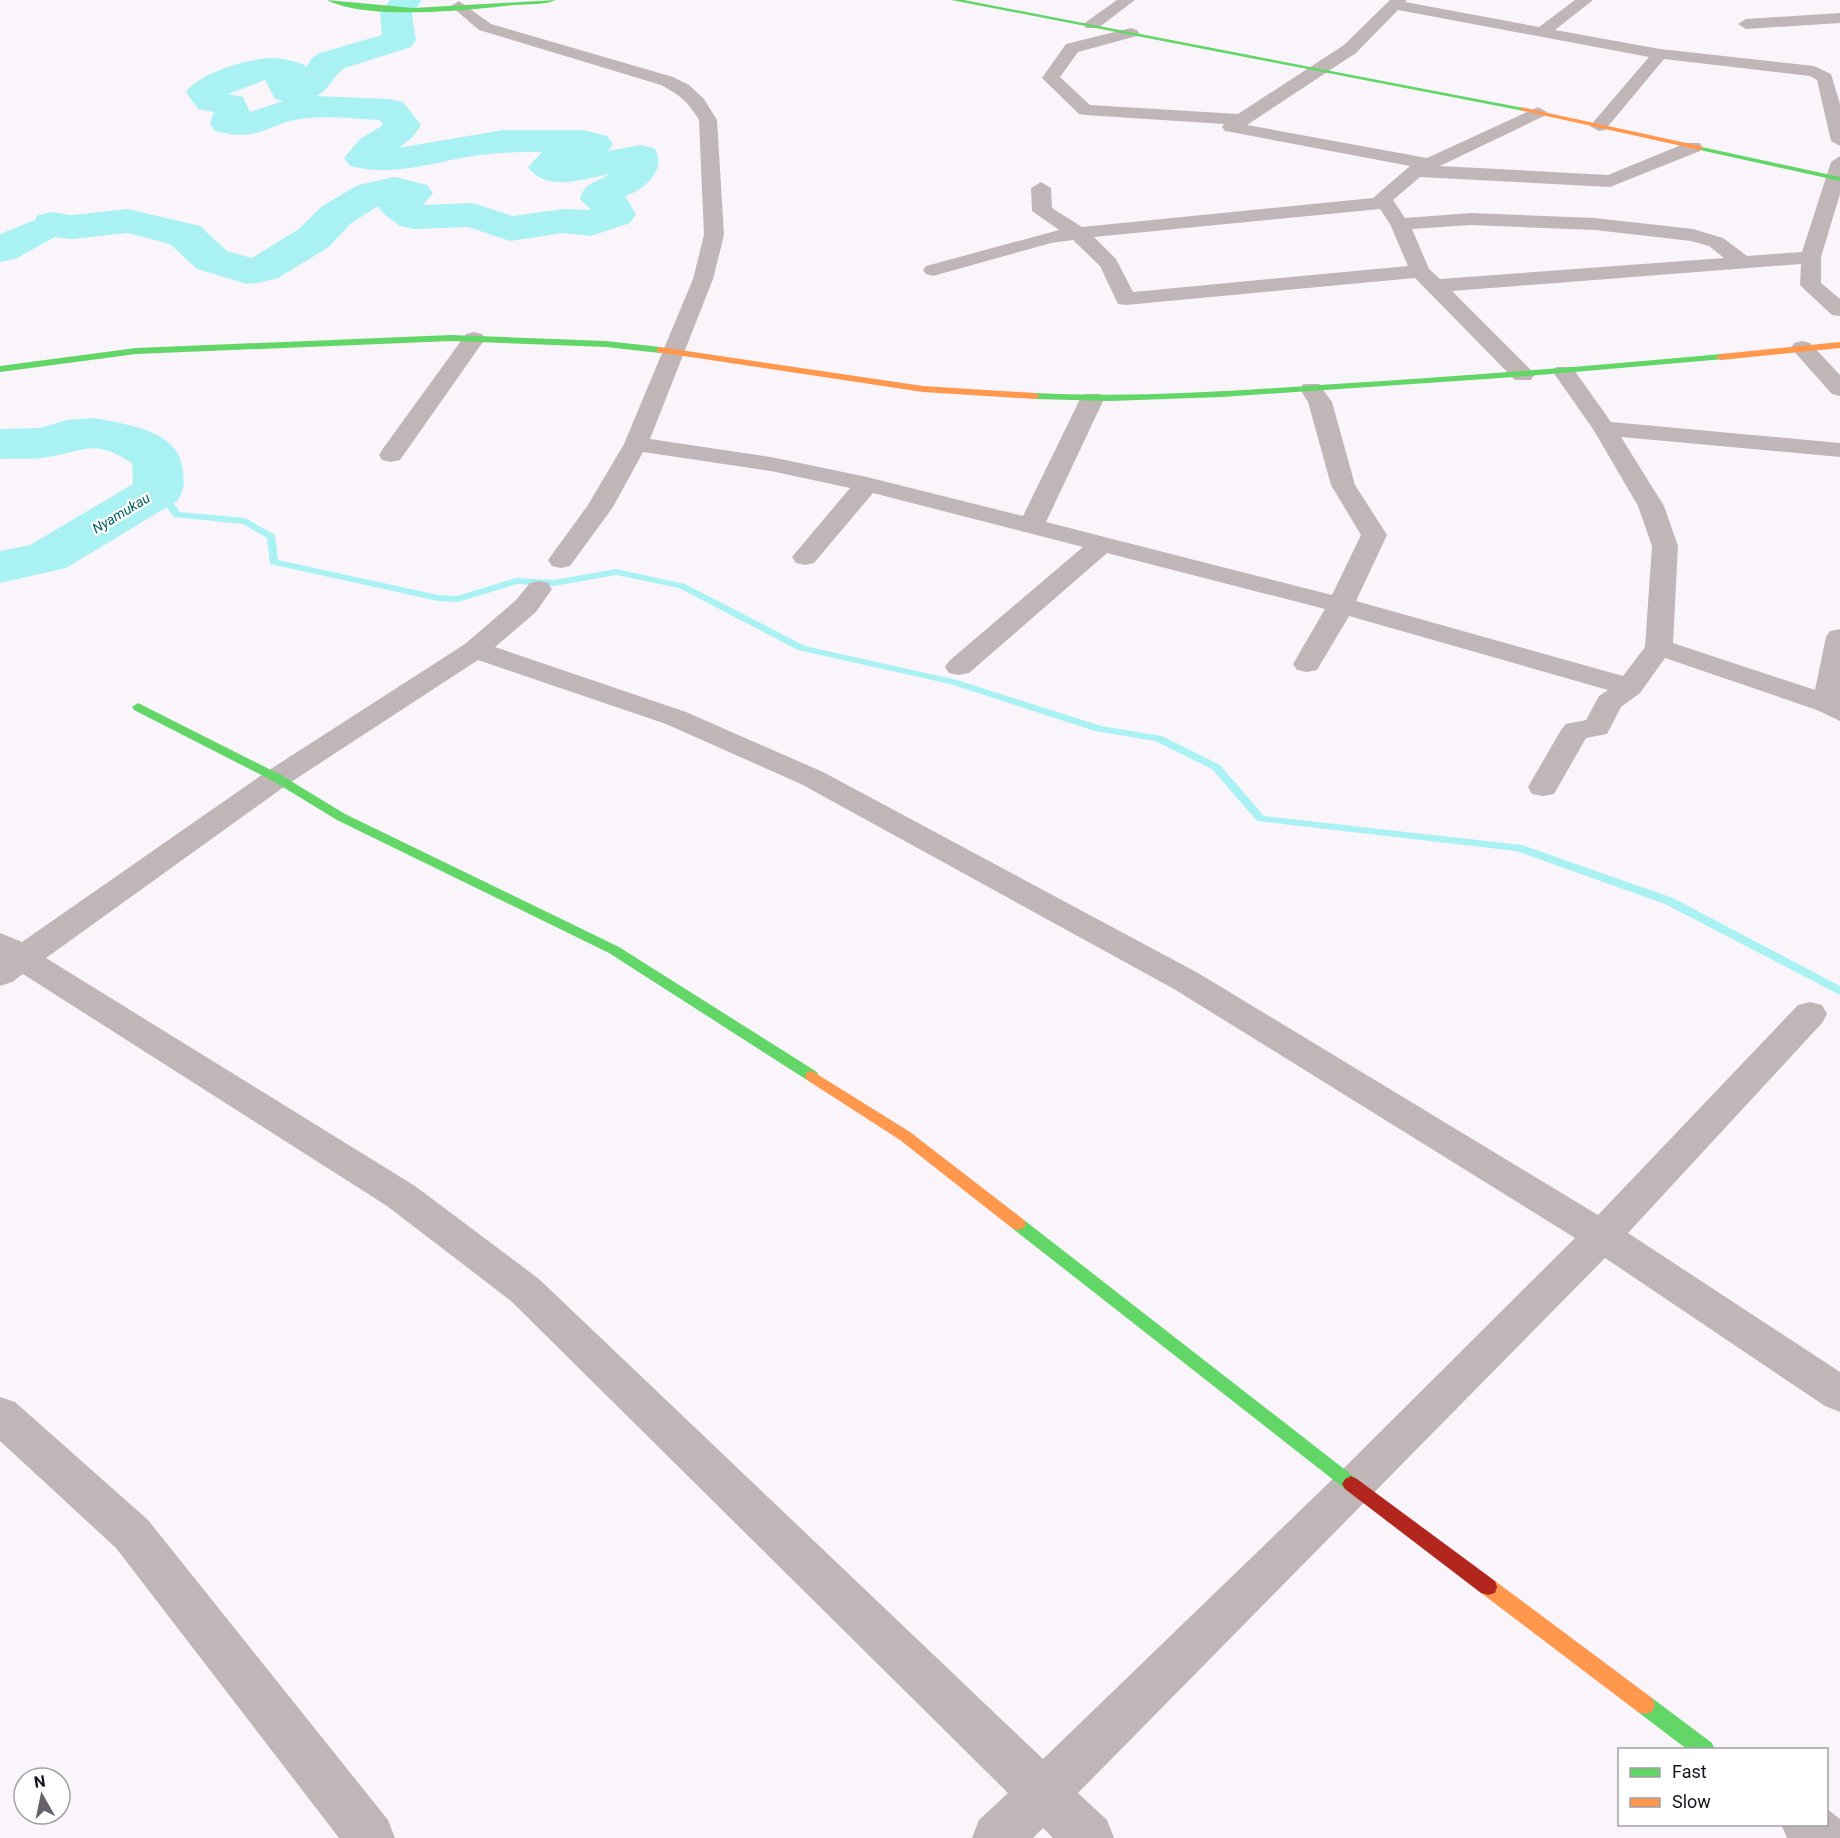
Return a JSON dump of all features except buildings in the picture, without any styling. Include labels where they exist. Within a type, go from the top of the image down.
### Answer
[{"type":"street","points":[[330,0],[345,6],[386,10],[553,0]]},
{"type":"street","points":[[954,0],[1538,112],[1693,147],[1839,173],[1811,257],[1811,285],[1840,310]]},
{"type":"street","points":[[1092,25],[1127,0]]},
{"type":"street","points":[[1542,32],[1585,0]]},
{"type":"street","points":[[1693,147],[1610,181],[1422,168],[1231,127],[1350,49],[1396,2],[1660,54],[1814,71],[1825,78],[1839,130]]},
{"type":"street","points":[[459,6],[486,27],[667,81],[683,89],[698,103],[708,120],[714,235],[703,279],[636,444],[600,507],[561,560]]},
{"type":"street","points":[[1739,8],[1764,65]]},
{"type":"street","points":[[1746,24],[1840,18]]},
{"type":"street","points":[[1131,33],[1072,48],[1051,78],[1085,110],[1241,120]]},
{"type":"street","points":[[1599,126],[1660,54]]},
{"type":"street","points":[[1523,375],[1426,279],[1401,225],[1382,199],[1422,168],[1538,112]]},
{"type":"street","points":[[1041,188],[1042,211],[1078,233],[1109,263],[1126,298],[1811,257]]},
{"type":"street","points":[[933,270],[1049,237],[1384,203]]},
{"type":"street","points":[[1401,225],[1472,219],[1606,225],[1693,235],[1716,242],[1744,262]]},
{"type":"street","points":[[391,455],[474,339]]},
{"type":"street","points":[[0,369],[136,351],[474,339],[606,344],[675,351],[923,389],[1092,399],[1311,389],[1523,375],[1840,345]]},
{"type":"street","points":[[1802,348],[1840,390]]},
{"type":"street","points":[[1543,787],[1576,730],[1597,728],[1609,702],[1630,687],[1659,647],[1665,546],[1651,506],[1604,428],[1564,372]]},
{"type":"street","points":[[1307,664],[1341,605],[1374,535],[1343,485],[1320,402],[1311,389]]},
{"type":"street","points":[[1031,526],[1092,399]]},
{"type":"street","points":[[1604,428],[1840,450]]},
{"type":"street","points":[[636,444],[771,464],[867,484],[1341,605],[1630,687]]},
{"type":"street","points":[[805,557],[867,484]]},
{"type":"street","points":[[959,667],[1101,545]]},
{"type":"street","points":[[539,589],[526,606],[476,650],[277,778],[8,959],[401,1196],[525,1290],[1089,1838]]},
{"type":"street","points":[[1659,647],[1834,708],[1840,637]]},
{"type":"street","points":[[476,650],[676,718],[812,778],[1186,981],[1602,1236],[1840,1394]]},
{"type":"street","points":[[138,706],[277,778],[341,817],[614,950],[905,1136],[1354,1486],[1705,1748]]},
{"type":"street","points":[[997,1838],[1354,1486],[1602,1236],[1810,1014]]},
{"type":"street","points":[[0,1414],[132,1534],[370,1838]]},
{"type":"street","points":[[1809,1826],[1824,1838]]},
{"type":"waterway","points":[[52,224],[71,227],[128,221],[185,235],[212,260],[247,271],[263,269],[314,238],[336,215],[372,193],[395,189],[413,193],[398,206],[414,217],[472,215],[510,229],[563,221],[591,224],[616,214],[611,204],[600,199],[602,191],[620,185],[640,167],[641,156],[564,172],[547,167],[559,159],[584,154],[594,144],[583,141],[530,141],[477,144],[392,160],[363,158],[403,125],[390,110],[318,107],[293,109],[250,125],[228,123],[232,113],[230,105],[211,101],[204,92],[246,73],[269,69],[291,71],[282,81],[288,91],[307,88],[316,82],[324,65],[333,60],[399,40],[396,14],[406,0]]},
{"type":"waterway","points":[[0,250],[38,231]]},
{"type":"waterway","name":"Nyamukau","points":[[0,444],[46,443],[67,435],[95,433],[130,440],[157,457],[159,490],[47,557],[0,567]]},
{"type":"waterway","points":[[159,490],[177,515],[245,521],[272,537],[273,562],[438,598],[458,599],[516,581],[554,583],[616,572],[682,586],[802,648],[953,682],[1099,729],[1158,738],[1216,767],[1261,819],[1518,848],[1669,901],[1840,991]]},
{"type":"traffic: fast","points":[[330,0],[357,6],[413,10],[441,10],[553,0]]},
{"type":"traffic: fast","points":[[954,0],[1524,109]]},
{"type":"traffic: fast","points":[[1700,148],[1840,179]]},
{"type":"traffic: fast","points":[[0,369],[136,351],[451,338],[606,344],[660,350]]},
{"type":"traffic: fast","points":[[1035,396],[1148,398],[1222,395],[1721,357]]},
{"type":"traffic: fast","points":[[138,707],[277,778],[341,817],[614,950],[812,1076]]},
{"type":"traffic: fast","points":[[1018,1224],[1351,1484]]},
{"type":"traffic: fast","points":[[1645,1705],[1702,1748]]},
{"type":"traffic: slow","points":[[1524,109],[1700,148]]},
{"type":"traffic: slow","points":[[1721,357],[1840,345]]},
{"type":"traffic: slow","points":[[660,350],[923,389],[1035,396]]},
{"type":"traffic: slow","points":[[812,1076],[905,1136],[1018,1224]]},
{"type":"traffic: slow","points":[[1488,1587],[1645,1705]]},
{"type":"traffic: jam","points":[[1351,1484],[1488,1587]]}]
